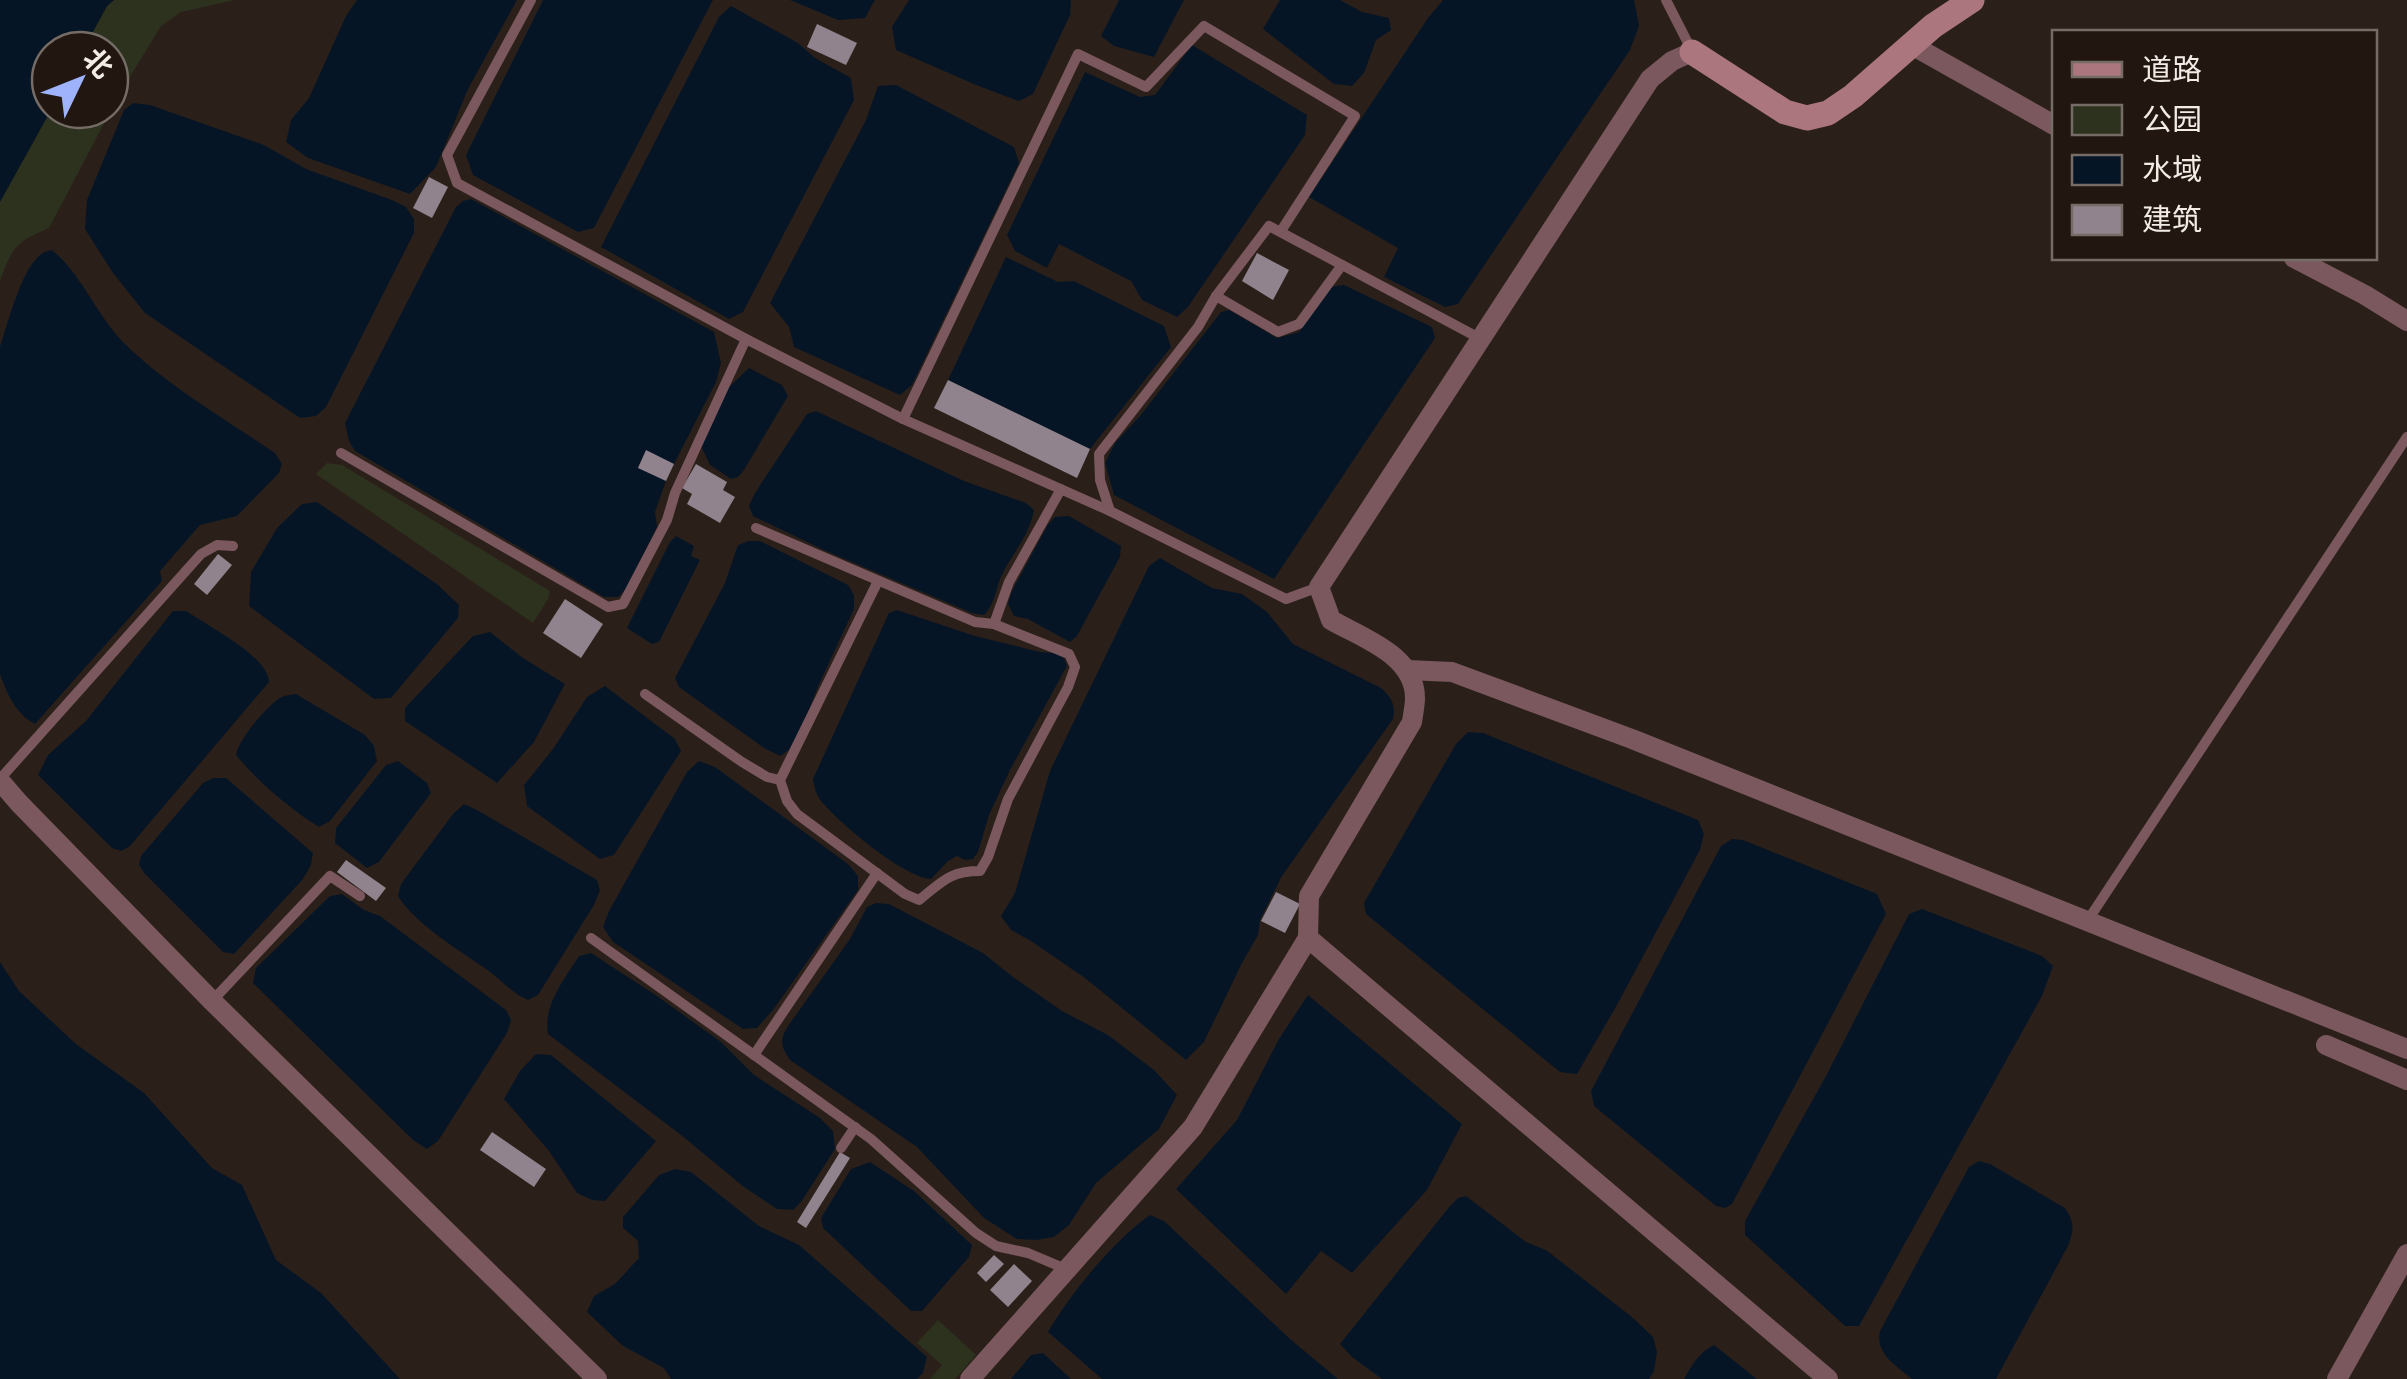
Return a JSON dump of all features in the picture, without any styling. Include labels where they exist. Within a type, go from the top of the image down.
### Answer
[{"type":"street","points":[[970,1379],[1193,1127],[1308,938],[1309,896],[1412,722],[1416,696],[1408,670],[1394,656],[1330,620],[1319,586],[1650,79],[1672,61],[1692,52],[1785,112],[1807,118],[1828,112],[1853,96],[1910,44],[1972,0]]},
{"type":"street","points":[[1910,44],[2052,124]]},
{"type":"street","points":[[2298,260],[2407,322]]},
{"type":"street","points":[[1408,670],[1452,672],[1632,739],[2407,1049]]},
{"type":"street","points":[[0,779],[212,1002],[597,1379]]},
{"type":"street","points":[[1308,938],[1828,1379]]},
{"type":"street","points":[[2326,1045],[2407,1080]]},
{"type":"street","points":[[2337,1379],[2407,1254]]},
{"type":"lane","points":[[531,0],[447,155],[456,183],[903,419],[1110,512],[1286,600],[1319,586]]},
{"type":"lane","points":[[1666,0],[1692,52]]},
{"type":"lane","points":[[903,419],[1078,54],[1146,86],[1204,26],[1355,116],[1280,232]]},
{"type":"lane","points":[[1110,512],[1100,480],[1099,454],[1198,327],[1216,296],[1269,226],[1482,340]]},
{"type":"lane","points":[[1216,296],[1278,332],[1299,324],[1342,265]]},
{"type":"lane","points":[[341,453],[608,606],[623,604],[667,520],[675,493],[746,339]]},
{"type":"lane","points":[[2088,920],[2407,437]]},
{"type":"lane","points":[[994,624],[1009,582],[1061,489]]},
{"type":"lane","points":[[756,528],[975,622],[994,624],[1070,654],[1075,668],[1068,687],[1008,799],[980,871],[952,874],[919,900],[905,894],[797,814],[780,780],[878,581]]},
{"type":"lane","points":[[0,779],[201,554],[217,545],[233,546]]},
{"type":"lane","points":[[645,694],[742,762],[780,780]]},
{"type":"lane","points":[[754,1055],[877,874]]},
{"type":"lane","points":[[212,1002],[330,876],[360,896]]},
{"type":"lane","points":[[591,938],[855,1127],[976,1233],[996,1246],[1028,1253],[1066,1269]]},
{"type":"lane","points":[[841,1148],[855,1127]]},
{"type":"green space","points":[[114,0],[235,0],[181,12],[161,26],[130,77],[130,30],[94,30]]},
{"type":"green space","points":[[40,130],[101,130],[49,228],[17,247],[0,281],[0,202]]},
{"type":"green space","points":[[327,463],[342,465],[550,591],[533,623],[316,474]]},
{"type":"green space","points":[[938,1320],[976,1355],[955,1379],[930,1379],[942,1365],[917,1343]]},
{"type":"water","points":[[0,0],[114,0],[94,30],[30,30],[30,130],[40,130],[0,202]]},
{"type":"water","points":[[357,0],[517,0],[468,89],[436,167],[410,194],[308,158],[286,142],[291,120],[309,98]]},
{"type":"water","points":[[543,0],[713,0],[594,228],[578,232],[473,175],[466,155]]},
{"type":"water","points":[[790,0],[875,0],[865,18],[838,20]]},
{"type":"water","points":[[909,0],[1071,0],[1070,15],[1033,94],[1019,101],[896,50],[892,27]]},
{"type":"water","points":[[1119,0],[1184,0],[1154,57],[1114,46],[1101,36]]},
{"type":"water","points":[[1280,0],[1340,0],[1362,12],[1389,18],[1391,30],[1376,40],[1364,73],[1352,86],[1334,84],[1263,29]]},
{"type":"water","points":[[1443,0],[1634,0],[1639,26],[1630,50],[1458,304],[1445,307],[1384,277],[1398,248],[1309,197]]},
{"type":"water","points":[[731,6],[851,78],[854,100],[743,312],[729,319],[601,247],[719,17]]},
{"type":"water","points":[[1192,45],[1307,115],[1305,135],[1188,307],[1177,317],[1142,300],[1131,281],[1059,244],[1047,268],[1015,251],[1007,235],[1085,72],[1140,97],[1155,95]]},
{"type":"water","points":[[896,85],[1014,147],[1019,163],[912,385],[900,395],[794,347],[789,327],[770,303],[866,120],[878,86]]},
{"type":"water","points":[[130,105],[150,105],[264,145],[306,169],[392,200],[406,207],[414,219],[414,233],[326,407],[316,416],[300,418],[145,313],[85,229],[87,200],[116,130],[130,130]]},
{"type":"water","points":[[471,199],[714,332],[721,363],[716,382],[674,464],[646,451],[638,467],[666,481],[655,512],[657,527],[626,589],[618,597],[604,597],[355,451],[349,441],[345,423],[456,207]]},
{"type":"water","points":[[52,250],[72,271],[113,331],[140,358],[275,453],[282,464],[279,473],[237,516],[200,525],[160,571],[162,581],[35,724],[13,703],[0,674],[0,347],[26,274],[39,256]]},
{"type":"water","points":[[1006,257],[1058,282],[1074,281],[1164,326],[1171,347],[1090,449],[948,380]]},
{"type":"water","points":[[1344,285],[1432,327],[1435,338],[1274,579],[1114,495],[1105,463],[1115,443],[1221,312],[1229,310],[1277,338],[1299,332],[1330,287]]},
{"type":"water","points":[[749,368],[782,385],[788,396],[744,470],[731,479],[710,465],[701,446],[728,388]]},
{"type":"water","points":[[816,411],[964,481],[1026,503],[1034,510],[984,615],[826,551],[753,516],[749,506],[755,493],[807,414]]},
{"type":"water","points":[[317,502],[437,584],[459,605],[458,618],[391,698],[374,699],[249,606],[251,572],[277,528],[302,504]]},
{"type":"water","points":[[1069,516],[1121,546],[1120,557],[1070,642],[1028,619],[1014,616],[1008,604],[1047,526],[1055,517]]},
{"type":"water","points":[[676,536],[694,546],[691,556],[700,560],[659,642],[652,644],[627,628]]},
{"type":"water","points":[[760,541],[848,585],[854,595],[854,609],[795,746],[780,756],[679,687],[675,678],[725,583],[738,545]]},
{"type":"water","points":[[1160,558],[1212,588],[1242,594],[1267,612],[1293,644],[1381,688],[1394,709],[1393,719],[1282,876],[1260,920],[1258,935],[1204,1042],[1186,1060],[1085,978],[1011,930],[1001,916],[1015,893],[1050,771],[1149,566]]},
{"type":"water","points":[[897,610],[975,636],[1054,653],[1064,658],[1067,666],[1010,770],[989,815],[978,852],[973,859],[957,856],[948,861],[931,879],[905,869],[856,835],[821,801],[813,779],[889,613]]},
{"type":"water","points":[[173,611],[186,611],[235,642],[259,662],[269,682],[130,846],[121,851],[112,848],[38,775],[48,755],[86,721]]},
{"type":"water","points":[[490,632],[565,684],[534,742],[497,783],[405,721],[405,708],[473,636]]},
{"type":"water","points":[[605,686],[675,739],[681,751],[614,855],[600,859],[527,806],[524,785],[587,697]]},
{"type":"water","points":[[296,694],[365,735],[374,746],[377,761],[330,821],[319,827],[274,794],[236,755],[247,732],[268,708],[282,697]]},
{"type":"water","points":[[1468,732],[1483,733],[1698,820],[1704,834],[1700,850],[1577,1074],[1560,1072],[1366,914],[1364,903],[1456,744]]},
{"type":"water","points":[[398,761],[427,783],[431,793],[379,862],[367,868],[335,843],[336,828],[386,765]]},
{"type":"water","points":[[699,761],[715,767],[848,864],[858,876],[858,890],[757,1028],[743,1029],[613,942],[603,927],[687,772]]},
{"type":"water","points":[[226,778],[313,853],[303,879],[234,954],[223,952],[139,865],[141,856],[203,783]]},
{"type":"water","points":[[464,804],[597,880],[600,890],[594,905],[538,995],[528,1000],[428,928],[398,896],[401,884]]},
{"type":"water","points":[[1732,839],[1877,894],[1886,914],[1732,1204],[1725,1208],[1716,1206],[1594,1106],[1591,1091],[1721,846]]},
{"type":"water","points":[[342,894],[380,916],[506,1010],[511,1020],[507,1033],[438,1141],[427,1149],[413,1140],[253,983],[256,968],[330,896]]},
{"type":"water","points":[[889,904],[983,953],[1062,1011],[1108,1035],[1154,1070],[1177,1095],[1159,1129],[1096,1183],[1069,1225],[1054,1237],[1017,1239],[984,1218],[917,1147],[790,1060],[785,1051],[782,1040],[788,1026],[850,939],[867,907]]},
{"type":"water","points":[[1922,909],[2042,956],[2053,966],[2042,996],[1859,1326],[1845,1326],[1745,1235],[1745,1221],[1826,1076],[1909,914]]},
{"type":"water","points":[[591,953],[721,1042],[754,1075],[820,1118],[833,1131],[835,1149],[793,1210],[777,1209],[744,1187],[548,1034],[547,1023],[556,993],[579,956]]},
{"type":"water","points":[[0,962],[19,991],[76,1044],[144,1093],[212,1168],[242,1185],[276,1260],[321,1293],[400,1379],[0,1379]]},
{"type":"water","points":[[1308,995],[1462,1124],[1427,1190],[1352,1273],[1321,1251],[1286,1294],[1176,1189],[1237,1120],[1279,1039]]},
{"type":"water","points":[[536,1054],[551,1055],[656,1141],[605,1201],[577,1193],[549,1151],[504,1099],[520,1071]]},
{"type":"water","points":[[1979,1161],[2065,1208],[2072,1222],[2070,1240],[1996,1379],[1912,1379],[1884,1353],[1880,1331],[1969,1167]]},
{"type":"water","points":[[870,1162],[914,1191],[972,1245],[969,1257],[922,1311],[911,1311],[823,1228],[821,1218],[851,1169]]},
{"type":"water","points":[[675,1169],[691,1172],[759,1226],[799,1245],[927,1357],[923,1373],[917,1379],[671,1379],[664,1368],[623,1346],[587,1312],[594,1296],[615,1284],[639,1258],[638,1241],[623,1228],[623,1217],[659,1175]]},
{"type":"water","points":[[1466,1196],[1526,1242],[1546,1250],[1653,1337],[1657,1352],[1649,1379],[1382,1379],[1352,1357],[1340,1344],[1450,1206]]},
{"type":"water","points":[[1150,1215],[1164,1221],[1338,1379],[1102,1379],[1048,1332],[1094,1269]]},
{"type":"water","points":[[1714,1345],[1757,1379],[1684,1379],[1700,1355]]},
{"type":"water","points":[[1043,1353],[1071,1379],[1011,1379],[1031,1355]]},
{"type":"building","points":[[817,24],[857,43],[846,65],[807,47]]},
{"type":"building","points":[[429,177],[448,187],[432,218],[413,208]]},
{"type":"building","points":[[1257,253],[1289,270],[1273,300],[1242,281]]},
{"type":"building","points":[[948,380],[1090,449],[1077,478],[934,408]]},
{"type":"building","points":[[646,450],[674,464],[666,481],[638,468]]},
{"type":"building","points":[[696,464],[727,482],[723,490],[735,497],[720,523],[687,504],[692,494],[682,488]]},
{"type":"building","points":[[218,554],[232,565],[207,595],[194,584]]},
{"type":"building","points":[[565,599],[603,624],[581,658],[543,633]]},
{"type":"building","points":[[346,860],[386,888],[376,901],[337,872]]},
{"type":"building","points":[[1276,892],[1300,904],[1285,933],[1261,921]]},
{"type":"building","points":[[492,1132],[546,1169],[534,1187],[480,1150]]},
{"type":"building","points":[[840,1152],[850,1158],[806,1228],[797,1222]]},
{"type":"building","points":[[994,1255],[1004,1264],[986,1282],[977,1273]]},
{"type":"building","points":[[1014,1264],[1032,1281],[1008,1307],[990,1290]]}]
